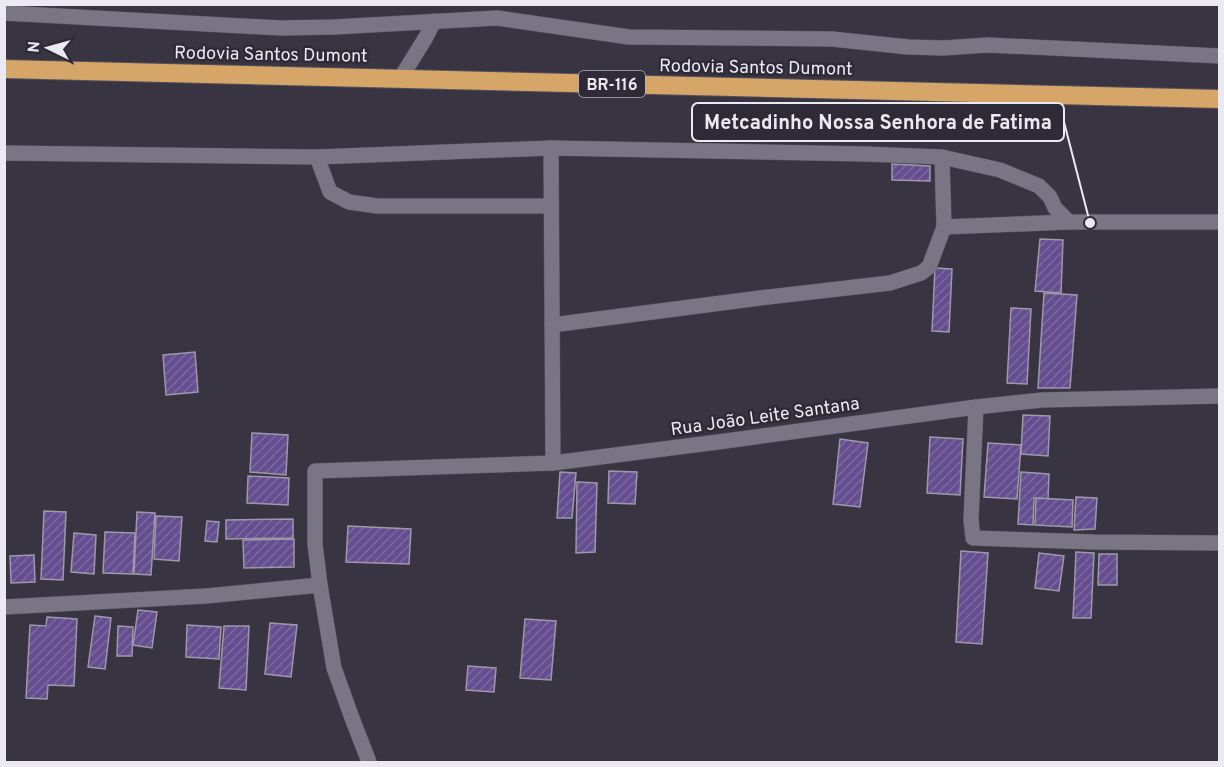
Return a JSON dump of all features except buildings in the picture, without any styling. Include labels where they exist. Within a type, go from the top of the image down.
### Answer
[{"type":"highway","name":"Rodovia Santos Dumont","points":[[4,69],[1220,99]]},
{"type":"street","points":[[4,13],[281,28],[434,21],[496,11],[629,37],[832,39],[908,47],[944,48],[988,45],[1220,56]]},
{"type":"street","points":[[400,79],[434,21]]},
{"type":"street","points":[[550,148],[553,463]]},
{"type":"street","points":[[4,153],[316,157],[550,148],[942,157],[1000,170],[1040,186],[1069,222]]},
{"type":"street","points":[[316,157],[330,192],[349,202],[377,206],[550,206]]},
{"type":"street","points":[[552,325],[890,283],[921,273],[929,267],[944,227],[942,157]]},
{"type":"street","points":[[944,227],[1069,222],[1220,222]]},
{"type":"street","name":"Rua João Leite Santana","points":[[320,585],[315,544],[315,471],[553,463],[1042,400],[1220,396]]},
{"type":"street","points":[[976,407],[971,520],[973,538],[1220,543]]},
{"type":"street","points":[[4,607],[206,596],[320,585],[334,668],[369,762]]},
{"type":"place","name":"Metcadinho Nossa Senhora de Fatima","points":[[1090,223]]}]
